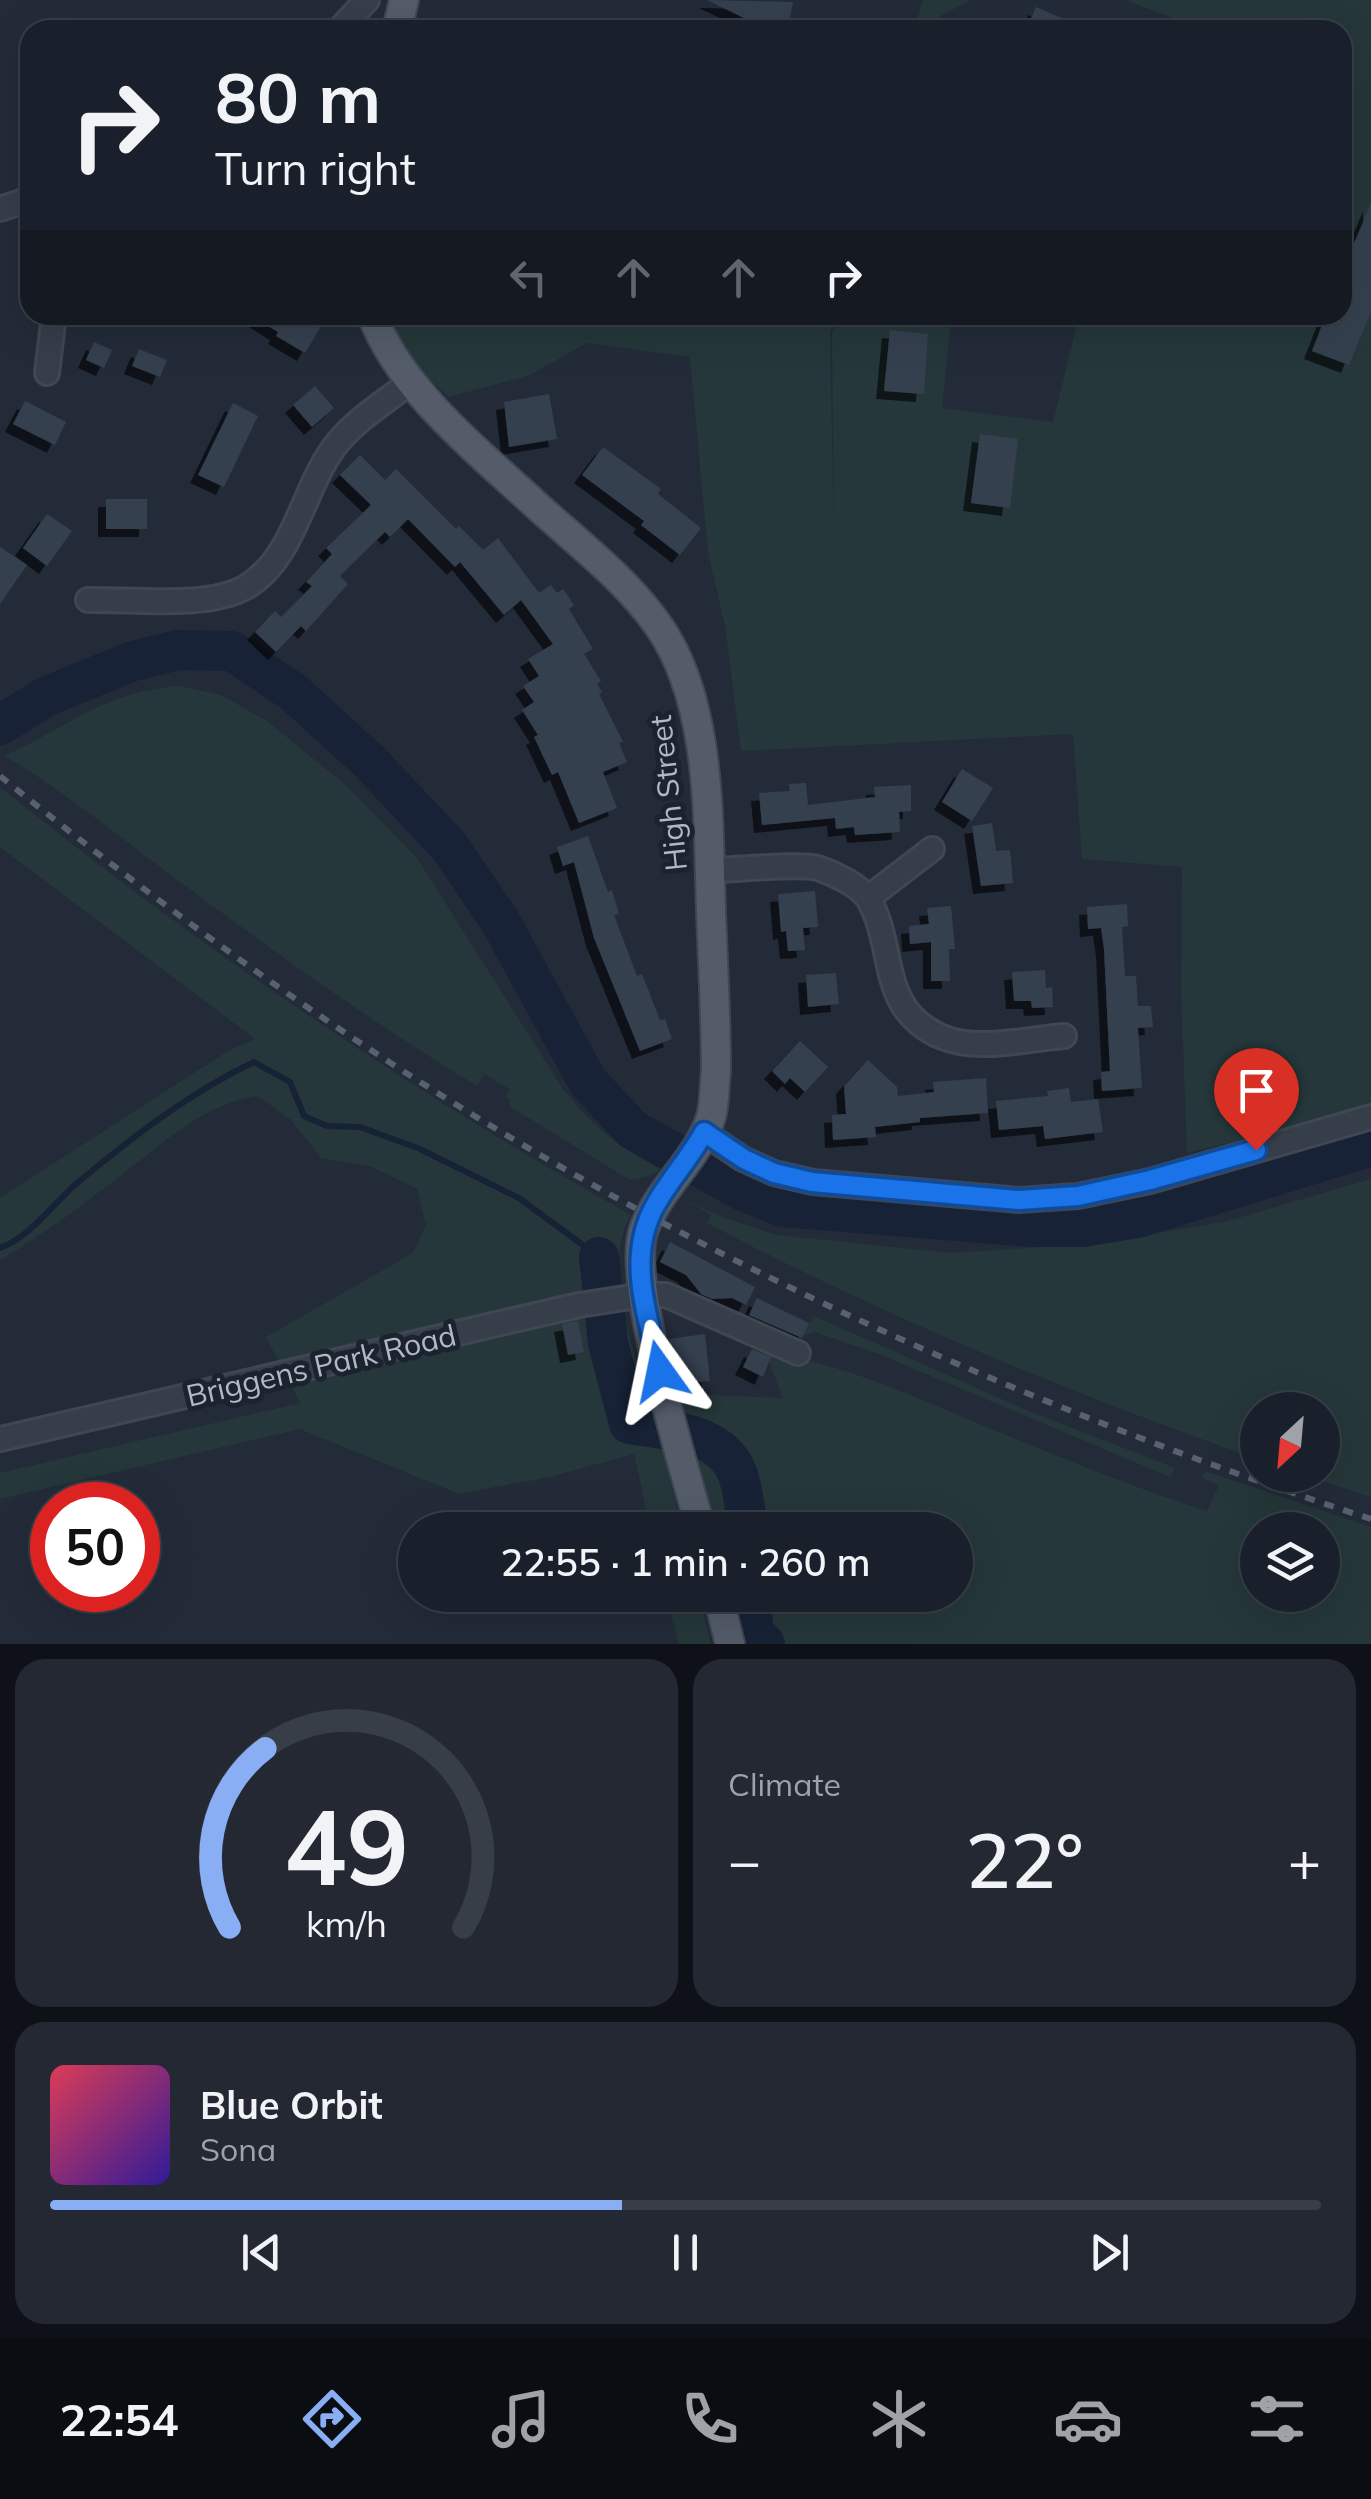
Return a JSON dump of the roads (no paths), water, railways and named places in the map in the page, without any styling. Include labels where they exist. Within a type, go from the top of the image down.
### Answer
[{"type":"main road","name":"High Street","points":[[376,325],[410,382],[502,474],[618,580],[658,624],[684,673],[704,773],[710,870],[716,1071],[712,1115],[701,1138]]},
{"type":"main road","points":[[696,1512],[673,1422],[618,1299],[639,1269],[640,1244],[655,1206],[701,1138]]},
{"type":"main road","points":[[722,1612],[730,1644]]},
{"type":"street","points":[[348,20],[367,0]]},
{"type":"street","points":[[47,374],[53,325]]},
{"type":"street","points":[[88,600],[212,599],[246,588],[265,572],[284,545],[321,468],[340,439],[410,382]]},
{"type":"street","points":[[868,898],[932,849]]},
{"type":"street","points":[[710,870],[815,867],[848,882],[868,898],[902,1006],[916,1021],[943,1038],[978,1043],[1064,1036]]},
{"type":"street","points":[[701,1138],[774,1173],[812,1182],[1019,1200],[1078,1196],[1150,1180],[1371,1117]]},
{"type":"street","points":[[618,1299],[666,1295],[798,1354]]},
{"type":"street","name":"Briggens Park Road","points":[[0,1440],[618,1299]]},
{"type":"waterway","points":[[0,725],[47,696],[133,661],[178,650],[232,651],[293,692],[369,761],[449,846],[500,921],[588,1082],[633,1130],[743,1191],[783,1207],[1031,1227],[1082,1227],[1138,1218],[1371,1146]]},
{"type":"waterway","points":[[0,1248],[31,1228],[76,1184],[139,1133],[206,1088],[254,1062],[290,1082],[304,1116],[327,1126],[360,1127],[420,1149],[519,1198],[599,1257]]},
{"type":"waterway","points":[[599,1257],[608,1343],[629,1424],[676,1431],[720,1450],[738,1475],[745,1512]]},
{"type":"waterway","points":[[752,1612],[753,1630],[765,1644]]},
{"type":"railway","points":[[0,776],[196,928],[331,1024],[471,1114],[641,1211],[843,1313],[1051,1403],[1371,1519]]}]
